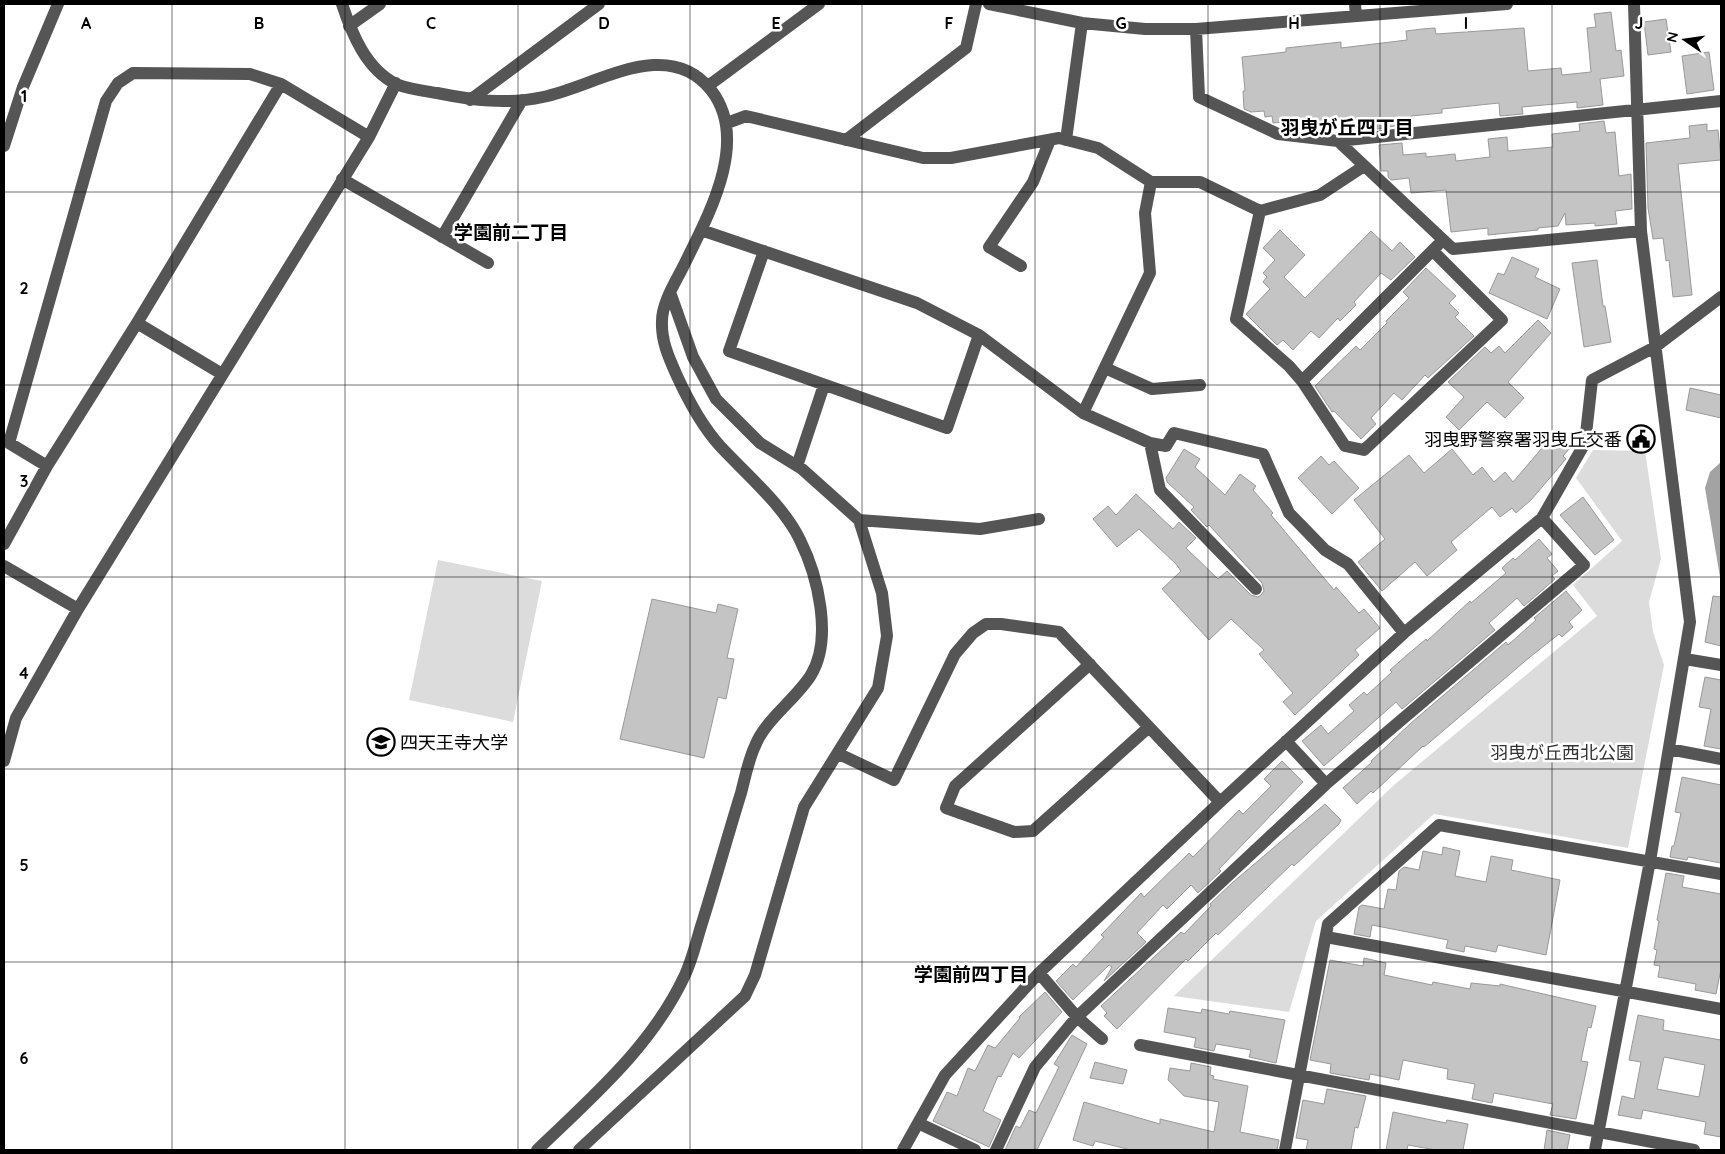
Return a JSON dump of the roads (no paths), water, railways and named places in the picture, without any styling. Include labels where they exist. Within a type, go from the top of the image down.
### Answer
[{"type":"street","points":[[4,146],[23,87],[58,4]]},
{"type":"street","points":[[342,4],[349,26],[363,52],[379,71],[396,84],[480,102],[522,100],[543,97],[636,66],[667,63],[686,70],[708,86],[719,102],[727,124],[726,164],[701,230],[670,292],[662,318],[666,351],[686,395],[716,442],[767,494],[800,538],[816,584],[824,637],[813,673],[756,742],[686,972],[665,1011],[627,1063],[537,1150]]},
{"type":"street","points":[[349,26],[380,4]]},
{"type":"street","points":[[470,100],[599,4]]},
{"type":"street","points":[[708,86],[819,4]]},
{"type":"street","points":[[846,140],[966,48],[976,4]]},
{"type":"street","points":[[989,4],[1082,23],[1145,28],[1196,29],[1355,10],[1507,4]]},
{"type":"street","points":[[1595,1150],[1650,861],[1690,622],[1640,231],[1634,4]]},
{"type":"street","points":[[1066,140],[1082,23]]},
{"type":"street","points":[[1196,29],[1199,97],[1278,134],[1338,141],[1721,100]]},
{"type":"street","points":[[47,466],[9,443],[106,101],[118,83],[133,73],[250,74],[281,84],[369,137]]},
{"type":"street","points":[[4,544],[47,466],[137,323],[281,84]]},
{"type":"street","points":[[4,761],[6,741],[16,718],[78,609],[369,137],[396,84]]},
{"type":"street","points":[[442,237],[522,100]]},
{"type":"street","points":[[727,124],[746,116],[923,158],[951,158],[1050,140],[1066,140],[1098,148],[1151,182],[1200,182],[1260,211],[1320,195],[1364,166]]},
{"type":"street","points":[[1021,266],[989,247],[1033,182],[1050,140]]},
{"type":"street","points":[[1338,141],[1454,249],[1640,231]]},
{"type":"street","points":[[342,179],[488,263]]},
{"type":"street","points":[[1083,414],[1150,273],[1145,213],[1151,182]]},
{"type":"street","points":[[1260,211],[1236,318],[1289,366],[1302,381],[1345,446],[1364,450],[1502,320],[1433,251]]},
{"type":"street","points":[[701,230],[917,303],[979,335],[1083,414],[1150,443],[1166,446],[1174,434],[1263,454],[1289,513],[1325,550],[1348,564],[1404,633]]},
{"type":"street","points":[[1302,381],[1444,239]]},
{"type":"street","points":[[764,251],[729,351],[947,428],[979,335]]},
{"type":"street","points":[[580,1150],[745,996],[755,975],[804,807],[839,754],[878,688],[888,636],[882,593],[859,520],[797,466],[760,443],[716,399],[693,357],[670,292]]},
{"type":"street","points":[[903,1150],[945,1076],[1039,973],[1220,802],[1404,633],[1542,518],[1585,443],[1592,380],[1655,347],[1721,297]]},
{"type":"street","points":[[137,323],[222,374]]},
{"type":"street","points":[[1105,368],[1152,389],[1200,385]]},
{"type":"street","points":[[797,466],[824,385]]},
{"type":"street","points":[[1150,443],[1160,490],[1256,589]]},
{"type":"street","points":[[996,1150],[1035,1067],[1077,1017],[1326,784],[1584,565],[1542,518]]},
{"type":"street","points":[[859,520],[980,529],[1039,519]]},
{"type":"street","points":[[4,566],[78,609]]},
{"type":"street","points":[[839,754],[894,780],[955,654],[973,633],[986,624],[1002,624],[1059,632],[1220,802]]},
{"type":"street","points":[[1685,658],[1721,665]]},
{"type":"street","points":[[1090,664],[955,786],[946,808],[1014,832],[1033,831],[1149,727]]},
{"type":"street","points":[[1286,741],[1326,784]]},
{"type":"street","points":[[1669,749],[1721,759]]},
{"type":"street","points":[[1285,1150],[1328,924],[1439,824],[1721,874]]},
{"type":"street","points":[[1326,937],[1721,1009]]},
{"type":"street","points":[[1039,973],[1077,1017],[1102,1039]]},
{"type":"street","points":[[1140,1045],[1299,1077],[1694,1150]]},
{"type":"street","points":[[918,1123],[976,1150]]},
{"type":"place","name":"羽曳野警察署羽曳丘交番","points":[[1641,439]]},
{"type":"place","name":"四天王寺大学","points":[[381,742]]},
{"type":"district","name":"羽曳が丘四丁目","points":[[1347,127]]},
{"type":"district","name":"学園前二丁目","points":[[511,232]]},
{"type":"district","name":"学園前四丁目","points":[[971,974]]},
{"type":"park label","name":"羽曳が丘西北公園","points":[[1562,752]]}]
